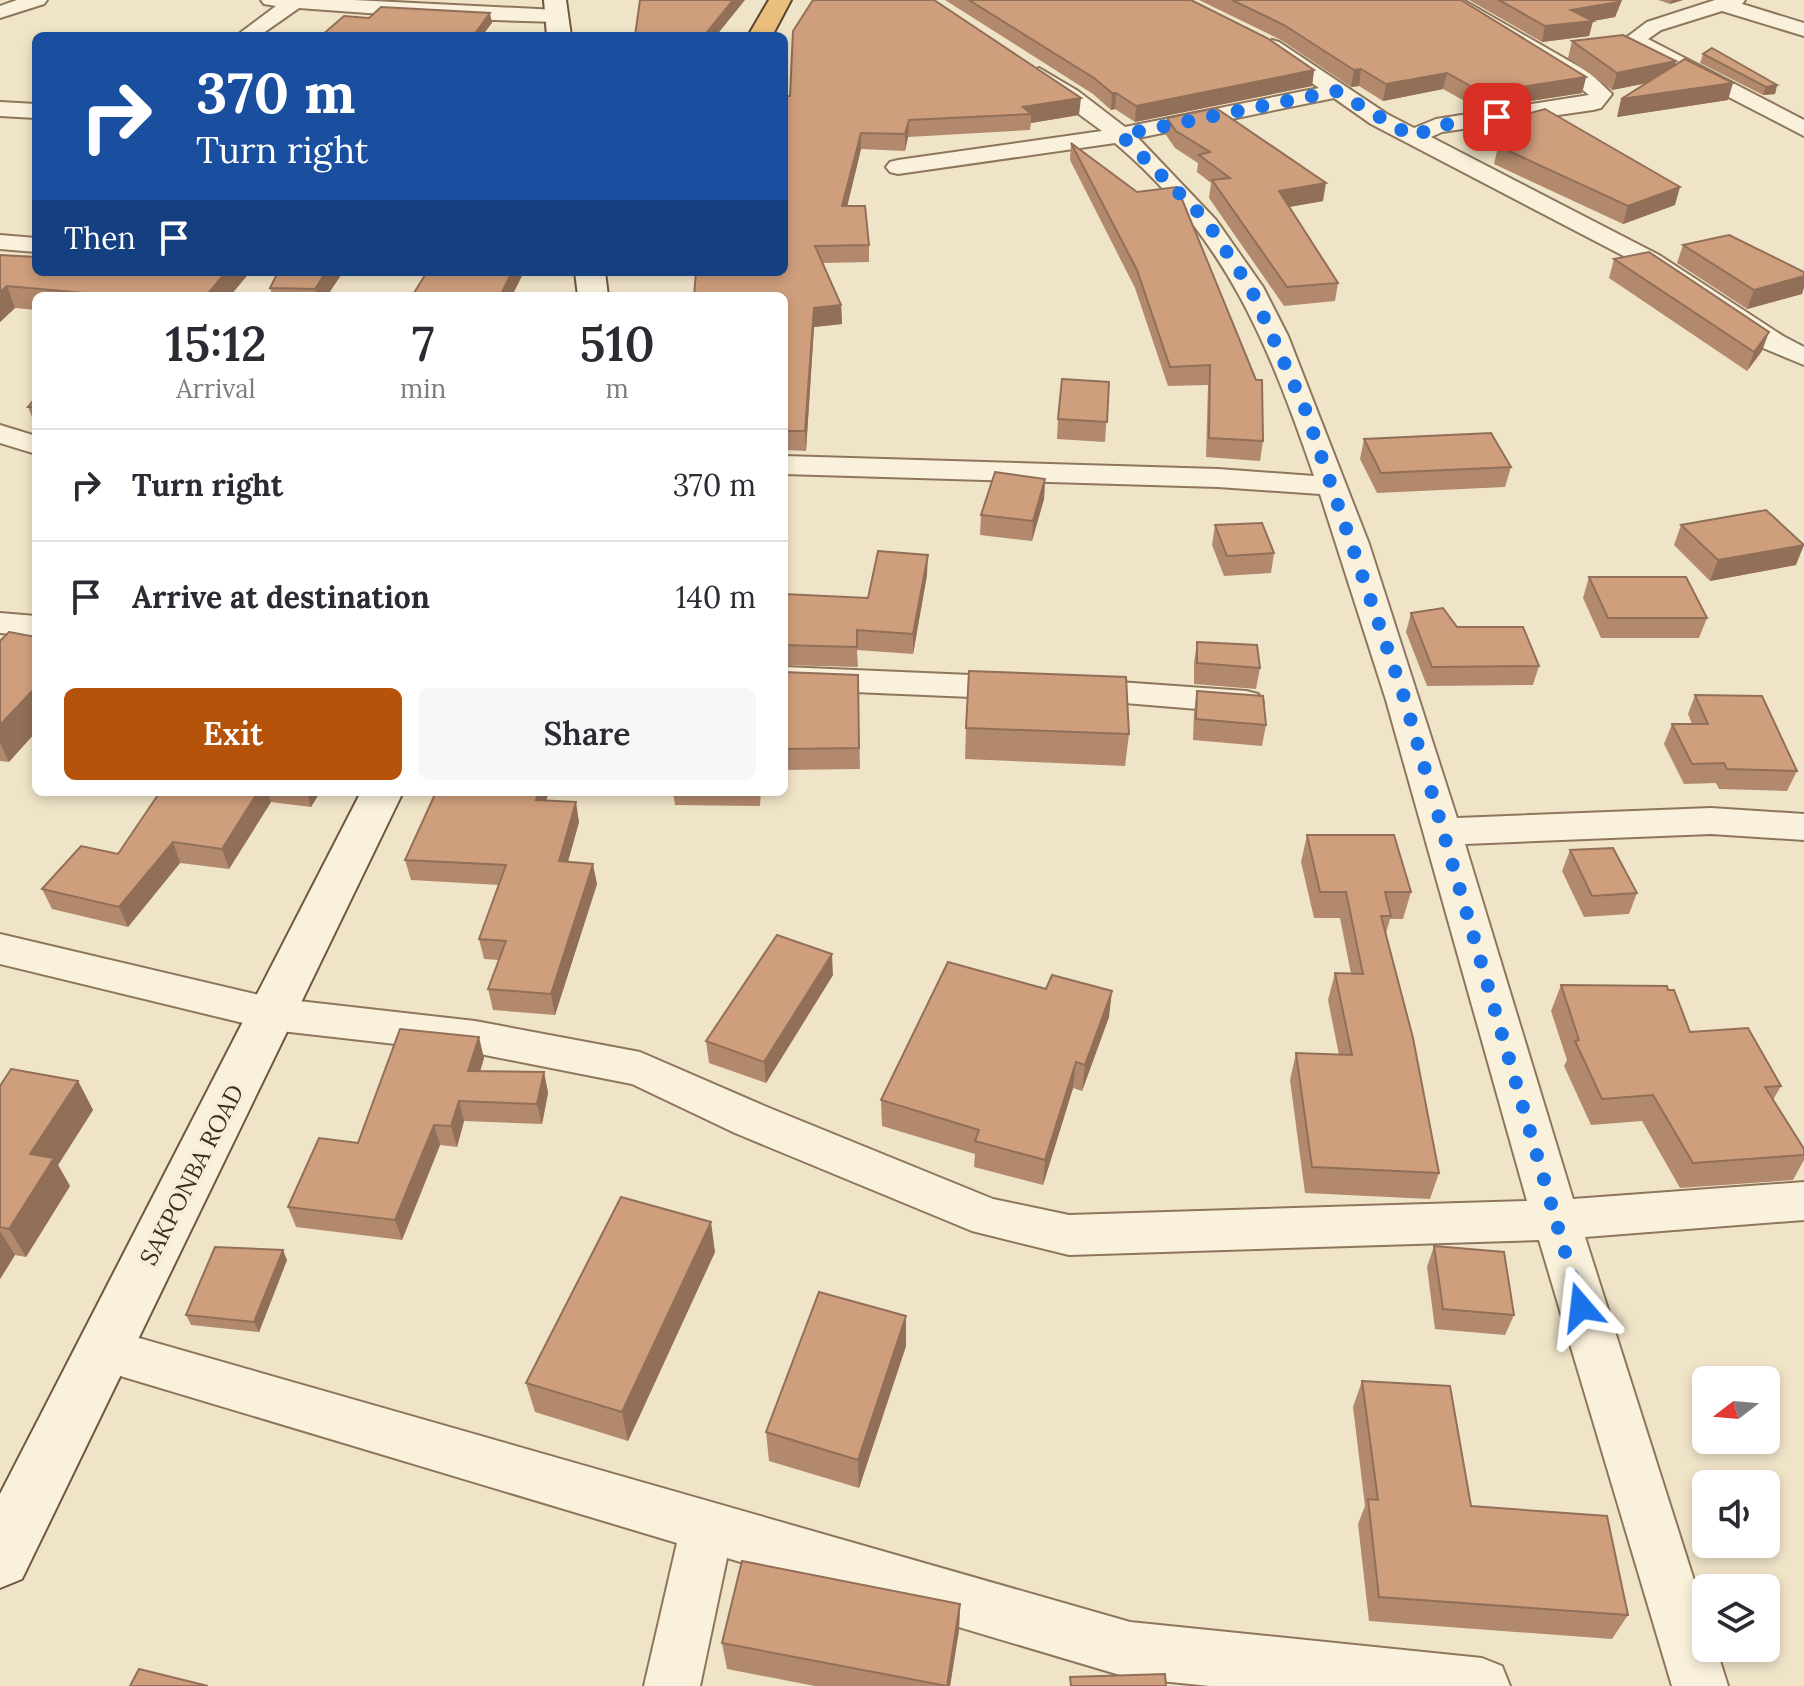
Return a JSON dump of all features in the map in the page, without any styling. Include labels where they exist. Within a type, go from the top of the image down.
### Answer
[{"type":"highway","points":[[762,32],[780,0]]},
{"type":"main road","name":"SAKPONBA ROAD","points":[[0,1558],[380,796]]},
{"type":"street","points":[[0,12],[37,0]]},
{"type":"street","points":[[271,0],[557,17]]},
{"type":"street","points":[[1413,137],[1436,126],[1593,103],[1601,94],[1582,78],[1449,0]]},
{"type":"street","points":[[252,32],[295,2]]},
{"type":"street","points":[[1804,30],[1729,3],[1654,26],[1625,41],[1804,129]]},
{"type":"street","points":[[1245,33],[1273,47],[1336,91],[1413,137],[1650,260],[1773,342],[1804,357]]},
{"type":"street","points":[[1539,52],[1570,48]]},
{"type":"street","points":[[1005,51],[1083,102],[1121,135],[1205,219],[1251,289],[1305,409],[1404,697],[1554,1220],[1700,1686]]},
{"type":"street","points":[[898,167],[1121,135],[1336,91]]},
{"type":"street","points":[[0,109],[32,111]]},
{"type":"street","points":[[0,242],[32,245]]},
{"type":"street","points":[[0,434],[32,444]]},
{"type":"street","points":[[788,465],[1218,478],[1332,486]]},
{"type":"street","points":[[0,623],[32,626]]},
{"type":"street","points":[[788,678],[1106,692],[1261,703]]},
{"type":"street","points":[[1443,832],[1711,821],[1804,827]]},
{"type":"street","points":[[0,949],[272,1014],[475,1037],[640,1069],[751,1120],[988,1217],[1069,1235],[1554,1220],[1804,1201]]},
{"type":"street","points":[[104,1350],[1130,1650],[1482,1686]]},
{"type":"street","points":[[672,1686],[707,1525]]},
{"type":"building","points":[[640,0],[733,0],[707,32],[636,32]]},
{"type":"building","points":[[813,0],[934,0],[1081,98],[1023,107],[1031,114],[909,120],[905,134],[861,133],[842,206],[865,206],[869,245],[815,246],[841,305],[814,308],[805,431],[788,431],[788,292],[694,292],[696,276],[788,276],[788,96],[793,31]]},
{"type":"building","points":[[969,0],[1191,0],[1267,38],[1314,70],[1136,106]]},
{"type":"building","points":[[1232,0],[1461,0],[1586,77],[1483,93],[1447,73],[1386,84],[1361,69],[1354,70],[1284,25]]},
{"type":"building","points":[[1499,0],[1620,0],[1571,10],[1593,21],[1545,26]]},
{"type":"building","points":[[381,7],[490,13],[476,32],[326,32],[344,16],[369,18]]},
{"type":"building","points":[[1623,35],[1676,61],[1617,73],[1572,41]]},
{"type":"building","points":[[1712,48],[1777,85],[1766,87],[1703,54]]},
{"type":"building","points":[[1685,59],[1733,83],[1621,99]]},
{"type":"building","points":[[1216,108],[1326,183],[1279,191],[1338,283],[1287,287],[1212,180],[1230,178],[1199,155],[1210,152],[1176,131],[1167,118]]},
{"type":"building","points":[[1545,109],[1680,187],[1628,206],[1498,146],[1523,140],[1491,124]]},
{"type":"building","points":[[1071,143],[1137,192],[1177,187],[1256,380],[1262,380],[1263,441],[1209,438],[1210,365],[1170,367],[1137,270]]},
{"type":"building","points":[[1729,235],[1804,272],[1804,276],[1754,290],[1683,245]]},
{"type":"building","points":[[1649,252],[1769,332],[1754,352],[1614,259]]},
{"type":"building","points":[[0,255],[32,257],[32,276],[223,276],[209,292],[73,292],[7,286],[0,292]]},
{"type":"building","points":[[276,276],[323,276],[315,289],[270,288]]},
{"type":"building","points":[[424,276],[510,276],[502,292],[414,292]]},
{"type":"building","points":[[1062,379],[1109,382],[1107,422],[1058,419]]},
{"type":"building","points":[[1491,433],[1511,467],[1381,473],[1364,439]]},
{"type":"building","points":[[995,472],[1045,479],[1033,521],[981,515]]},
{"type":"building","points":[[1766,510],[1804,545],[1718,560],[1681,525]]},
{"type":"building","points":[[1262,523],[1274,553],[1227,556],[1215,525]]},
{"type":"building","points":[[878,551],[928,555],[913,634],[857,630],[857,647],[788,645],[788,594],[868,598]]},
{"type":"building","points":[[1589,577],[1686,577],[1707,618],[1608,618]]},
{"type":"building","points":[[1443,608],[1457,627],[1523,627],[1539,666],[1432,667],[1411,613]]},
{"type":"building","points":[[9,632],[32,636],[32,691],[0,725],[0,641]]},
{"type":"building","points":[[1197,642],[1257,645],[1260,668],[1197,663]]},
{"type":"building","points":[[969,671],[1126,677],[1129,734],[966,728]]},
{"type":"building","points":[[788,672],[858,675],[859,748],[788,749]]},
{"type":"building","points":[[1197,691],[1263,696],[1266,725],[1196,719]]},
{"type":"building","points":[[1695,695],[1762,696],[1797,771],[1727,769],[1724,763],[1692,764],[1672,724],[1708,724]]},
{"type":"building","points":[[157,796],[255,796],[222,849],[173,842],[119,907],[42,889],[81,846],[118,854]]},
{"type":"building","points":[[434,796],[537,796],[536,800],[576,802],[559,861],[593,864],[551,994],[488,989],[506,941],[479,939],[506,865],[405,860]]},
{"type":"building","points":[[1307,835],[1394,835],[1411,892],[1385,892],[1391,916],[1381,916],[1413,1038],[1439,1173],[1312,1167],[1296,1053],[1352,1055],[1335,973],[1363,974],[1346,892],[1320,892]]},
{"type":"building","points":[[1613,848],[1637,893],[1592,896],[1570,850]]},
{"type":"building","points":[[777,935],[832,954],[764,1062],[706,1041]]},
{"type":"building","points":[[948,962],[1046,989],[1052,975],[1112,991],[1085,1065],[1076,1062],[1045,1160],[975,1141],[979,1130],[881,1100]]},
{"type":"building","points":[[1561,985],[1667,986],[1668,990],[1674,990],[1690,1032],[1748,1028],[1781,1086],[1765,1087],[1804,1149],[1804,1155],[1693,1163],[1653,1095],[1602,1099],[1575,1041],[1579,1040]]},
{"type":"building","points":[[400,1029],[479,1037],[468,1071],[544,1072],[537,1104],[459,1101],[451,1126],[434,1125],[395,1220],[288,1207],[319,1138],[358,1143]]},
{"type":"building","points":[[11,1069],[78,1081],[30,1154],[54,1158],[9,1229],[0,1227],[0,1086]]},
{"type":"building","points":[[621,1197],[711,1222],[622,1412],[526,1383]]},
{"type":"building","points":[[1434,1246],[1504,1252],[1514,1315],[1443,1309]]},
{"type":"building","points":[[215,1247],[283,1250],[254,1322],[186,1315]]},
{"type":"building","points":[[819,1292],[906,1316],[858,1460],[766,1432]]},
{"type":"building","points":[[1362,1381],[1450,1386],[1471,1506],[1607,1516],[1628,1615],[1379,1597],[1368,1499],[1378,1500]]},
{"type":"building","points":[[742,1561],[960,1604],[947,1686],[722,1643]]},
{"type":"building","points":[[139,1669],[208,1686],[130,1686]]},
{"type":"building","points":[[1165,1674],[1166,1686],[1071,1686],[1070,1677]]},
{"type":"route","points":[[1497,117],[1436,126],[1413,137],[1336,91],[1121,135],[1205,219],[1251,289],[1305,409],[1404,697],[1581,1307]]}]
